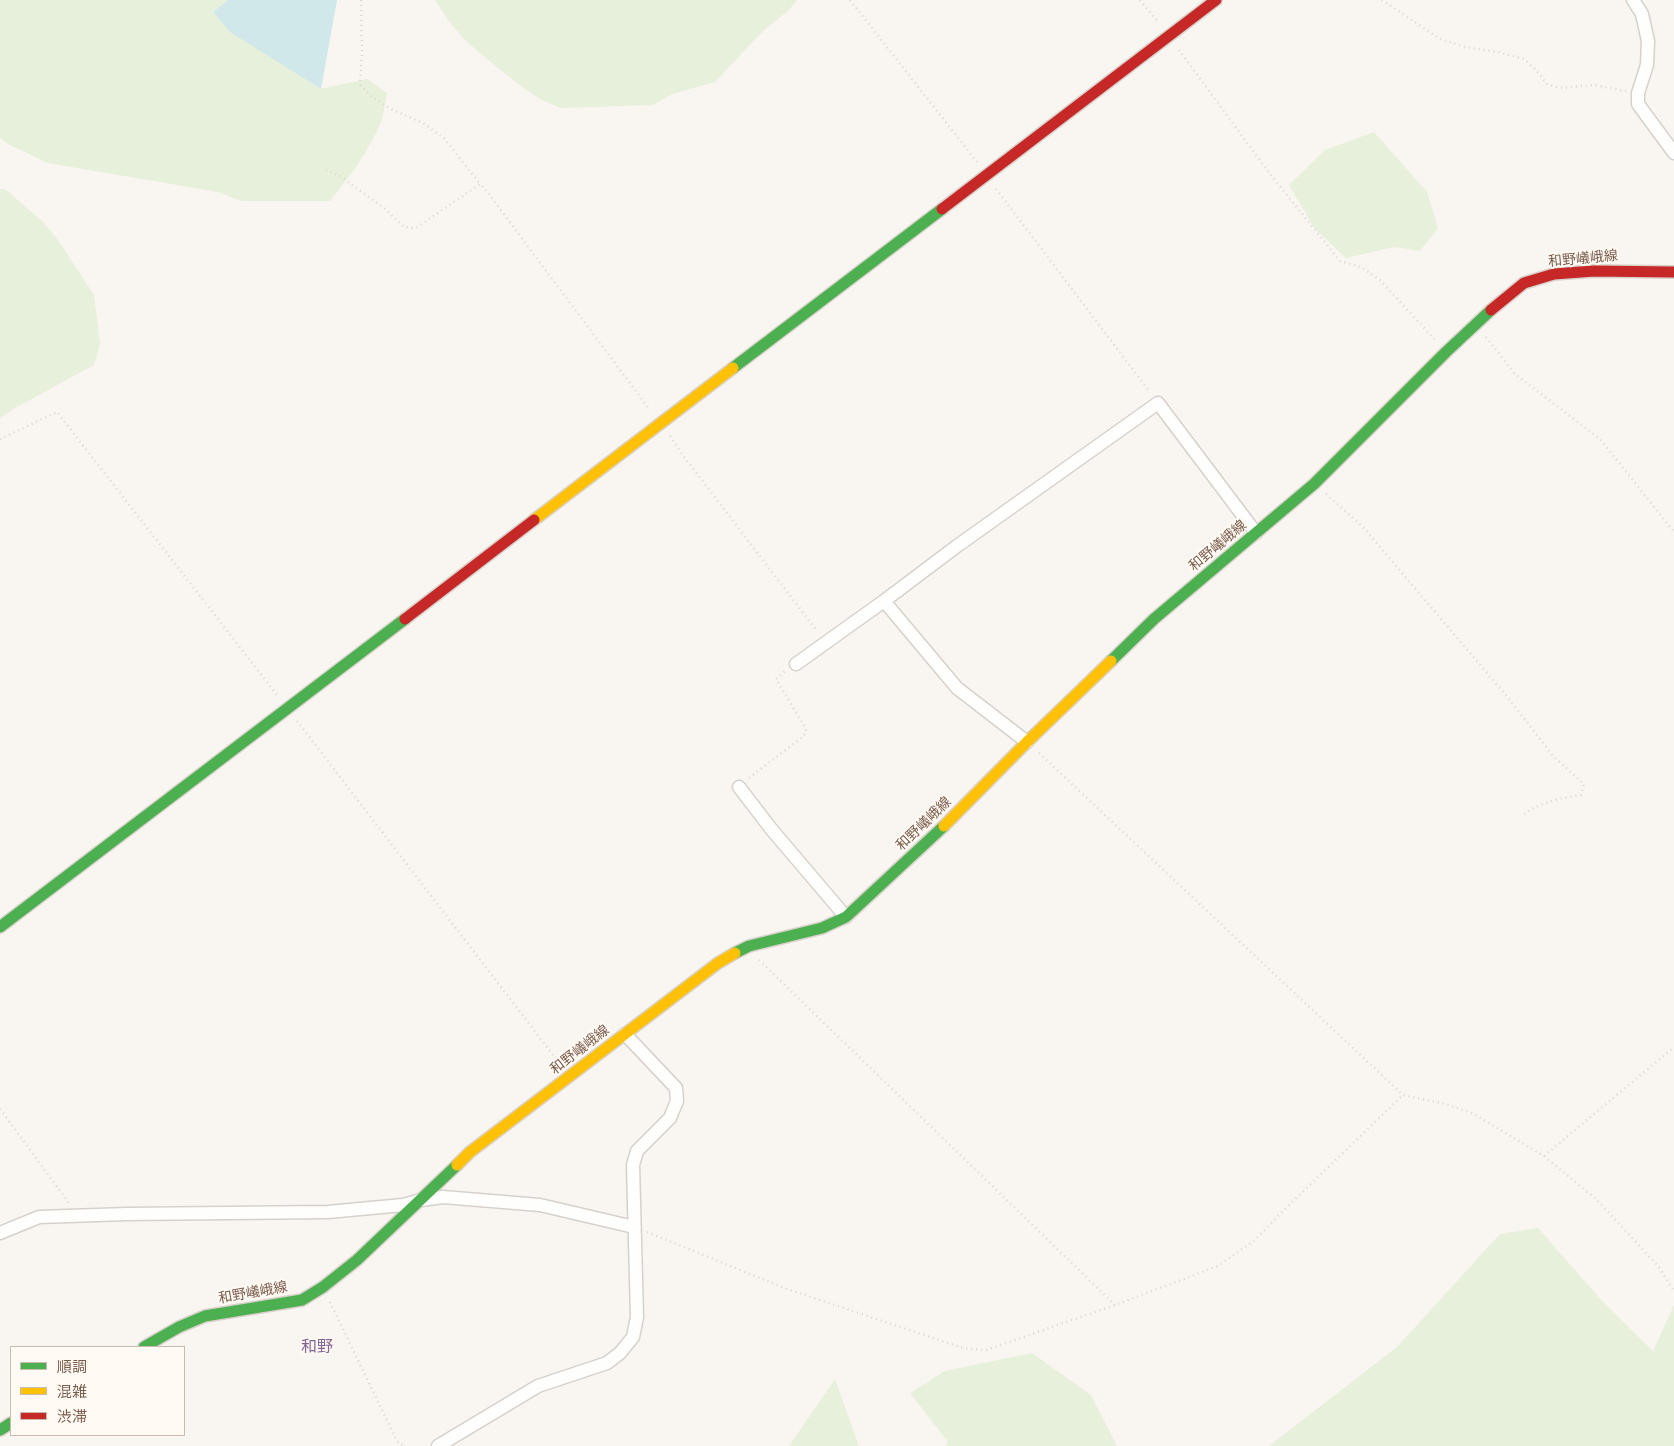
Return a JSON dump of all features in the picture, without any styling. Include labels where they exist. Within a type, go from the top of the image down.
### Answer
[{"type":"main road","points":[[0,927],[1216,0]]},
{"type":"main road","name":"和野嶬峨線","points":[[146,1346],[179,1327],[205,1316],[302,1300],[323,1288],[357,1260],[470,1152],[718,963],[749,946],[822,928],[846,917],[927,844],[1027,742],[1154,619],[1314,484],[1505,296],[1524,283],[1547,276],[1594,271],[1674,272]]},
{"type":"street","points":[[1634,0],[1642,14],[1648,41],[1647,64],[1638,93],[1638,104],[1674,153]]},
{"type":"street","points":[[796,664],[957,546],[1158,403],[1256,533]]},
{"type":"street","points":[[884,601],[957,688],[1027,742]]},
{"type":"street","points":[[739,787],[772,830],[846,917]]},
{"type":"street","points":[[438,1446],[538,1386],[607,1362],[620,1353],[633,1337],[637,1316],[633,1165],[637,1151],[670,1118],[677,1101],[676,1088],[625,1034]]},
{"type":"street","points":[[0,1233],[40,1217],[328,1212],[403,1205],[443,1197],[540,1205],[634,1227]]},
{"type":"path","points":[[361,0],[362,53],[360,84],[370,96],[393,110],[423,123],[444,138],[485,189],[648,407],[662,422],[682,454],[826,642]]},
{"type":"path","points":[[850,0],[986,175],[1158,403]]},
{"type":"path","points":[[1140,0],[1270,174],[1340,261],[1361,267],[1380,280],[1446,352]]},
{"type":"path","points":[[1382,0],[1440,39],[1465,47],[1524,58],[1547,84],[1560,88],[1594,85],[1638,93]]},
{"type":"path","points":[[326,170],[340,176],[384,208],[404,227],[416,228],[480,184]]},
{"type":"path","points":[[1476,324],[1515,374],[1600,439],[1674,532]]},
{"type":"path","points":[[0,439],[57,412],[570,1077]]},
{"type":"path","points":[[1314,484],[1363,527],[1503,691],[1554,757],[1584,784],[1581,795],[1558,799],[1535,807],[1521,816]]},
{"type":"path","points":[[739,787],[804,736],[806,729],[776,679],[796,664]]},
{"type":"path","points":[[1027,742],[1403,1095],[1446,1104],[1474,1114],[1544,1156],[1597,1200],[1658,1266],[1674,1291]]},
{"type":"path","points":[[749,946],[756,958],[1115,1305]]},
{"type":"path","points":[[1544,1156],[1674,1047]]},
{"type":"path","points":[[634,1227],[788,1289],[963,1348],[986,1350],[1115,1305],[1218,1266],[1255,1240],[1286,1207],[1403,1095]]},
{"type":"path","points":[[0,1109],[78,1215]]},
{"type":"path","points":[[323,1288],[397,1440],[404,1446]]},
{"type":"green space","points":[[0,0],[228,0],[213,12],[320,89],[367,79],[387,93],[382,120],[357,166],[330,201],[241,201],[218,192],[48,163],[8,144],[0,138]]},
{"type":"green space","points":[[435,0],[797,0],[788,11],[765,29],[715,82],[672,94],[653,105],[561,108],[540,99],[482,55],[464,39],[448,20]]},
{"type":"green space","points":[[1374,132],[1427,192],[1438,228],[1420,251],[1394,247],[1346,258],[1315,229],[1289,185],[1325,150]]},
{"type":"green space","points":[[0,189],[5,189],[41,220],[56,237],[94,295],[100,344],[94,365],[0,418]]},
{"type":"green space","points":[[1538,1228],[1602,1301],[1653,1351],[1674,1305],[1674,1446],[1269,1446],[1397,1347],[1500,1234]]},
{"type":"green space","points":[[1032,1353],[1091,1395],[1117,1446],[945,1446],[948,1442],[910,1393],[945,1371]]},
{"type":"green space","points":[[835,1379],[859,1446],[789,1446]]},
{"type":"water","points":[[228,0],[337,0],[321,89],[230,32],[213,12]]},
{"type":"traffic: fast","points":[[733,368],[942,209]]},
{"type":"traffic: fast","points":[[1111,661],[1154,619],[1314,484],[1446,352],[1491,310]]},
{"type":"traffic: fast","points":[[0,927],[405,619]]},
{"type":"traffic: fast","points":[[735,953],[749,946],[822,928],[846,917],[944,826]]},
{"type":"traffic: fast","points":[[146,1346],[179,1327],[205,1316],[302,1300],[323,1287],[357,1260],[457,1165]]},
{"type":"traffic: fast","points":[[0,1430],[10,1424]]},
{"type":"traffic: slow","points":[[534,520],[733,368]]},
{"type":"traffic: slow","points":[[944,826],[1111,661]]},
{"type":"traffic: slow","points":[[457,1165],[470,1152],[718,963],[735,953]]},
{"type":"traffic: jam","points":[[942,209],[1216,0]]},
{"type":"traffic: jam","points":[[1491,310],[1524,283],[1554,274],[1594,271],[1674,272]]},
{"type":"traffic: jam","points":[[405,619],[534,520]]},
{"type":"district","name":"和野","points":[[317,1348]]}]
